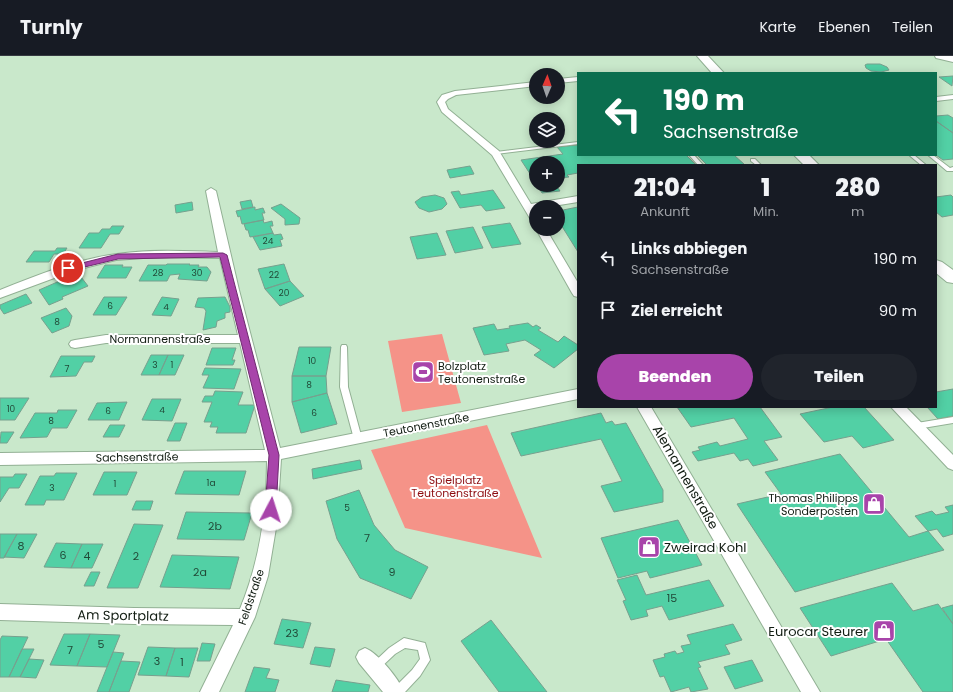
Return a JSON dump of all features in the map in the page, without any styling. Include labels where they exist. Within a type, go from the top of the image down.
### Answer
[{"type":"main road","points":[[702,56],[717,72]]},
{"type":"main road","points":[[940,56],[953,59]]},
{"type":"main road","points":[[802,156],[811,164]]},
{"type":"main road","points":[[937,266],[953,278]]},
{"type":"street","points":[[565,80],[577,79]]},
{"type":"street","points":[[529,85],[455,93],[446,97],[441,102],[445,110],[496,153],[528,206],[577,199]]},
{"type":"street","points":[[937,99],[953,97]]},
{"type":"street","name":"Feldstraße","points":[[209,692],[246,617],[257,585],[264,556],[271,510],[274,455],[223,255],[211,191]]},
{"type":"street","points":[[545,236],[577,291]]},
{"type":"street","points":[[0,294],[46,276],[102,259],[140,255],[223,255]]},
{"type":"street","name":"Normannenstraße","points":[[75,344],[106,339],[245,339]]},
{"type":"street","name":"Teutonenstraße","points":[[274,455],[577,394]]},
{"type":"street","name":"Alemannenstraße","points":[[645,408],[811,692]]},
{"type":"street","points":[[899,408],[951,459]]},
{"type":"street","name":"Sachsenstraße","points":[[0,459],[274,455]]},
{"type":"street","name":"Am Sportplatz","points":[[0,612],[134,616],[246,617]]},
{"type":"street","points":[[370,662],[395,692]]},
{"type":"lane","points":[[496,153],[577,143]]},
{"type":"lane","points":[[692,156],[700,164]]},
{"type":"lane","points":[[912,156],[923,164]]},
{"type":"lane","points":[[931,156],[949,170],[953,169]]},
{"type":"lane","points":[[753,160],[758,164]]},
{"type":"lane","points":[[344,347],[344,387],[358,439]]},
{"type":"lane","points":[[916,426],[953,420]]},
{"type":"lane","points":[[370,662],[404,643],[422,646],[424,660],[416,673],[398,692]]},
{"type":"green space","name":"Bolzplatz Teutonenstraße","points":[[442,334],[461,403],[402,412],[388,341]]},
{"type":"green space","name":"Spielplatz Teutonenstraße","points":[[487,425],[542,558],[405,528],[371,450]]},
{"type":"building","points":[[880,64],[887,67],[889,70],[881,72],[871,71],[866,68],[865,65]]},
{"type":"building","points":[[953,76],[952,86],[939,77]]},
{"type":"building","points":[[948,115],[953,118],[953,133],[937,122],[937,116]]},
{"type":"building","points":[[937,122],[953,133],[953,159],[943,160],[937,156]]},
{"type":"building","points":[[577,145],[577,156],[687,156],[695,164],[577,164],[577,173],[567,175],[569,177],[565,177],[565,156],[549,156],[563,154],[558,148]]},
{"type":"building","points":[[698,156],[735,156],[744,164],[706,164]]},
{"type":"building","points":[[529,159],[529,172],[521,160]]},
{"type":"building","points":[[470,166],[474,174],[450,178],[447,170]]},
{"type":"building","points":[[493,190],[505,208],[486,211],[481,205],[460,208],[451,192],[459,191],[461,195]]},
{"type":"building","points":[[435,195],[444,198],[447,204],[442,209],[429,212],[419,208],[415,202],[422,197]]},
{"type":"building","points":[[951,195],[953,197],[953,215],[942,217],[937,213],[937,197]]},
{"type":"building","points":[[251,200],[253,207],[242,209],[240,202]]},
{"type":"building","points":[[192,202],[193,210],[176,213],[175,205]]},
{"type":"building","points":[[281,204],[300,218],[299,224],[285,225],[285,219],[271,208]]},
{"type":"building","points":[[255,207],[255,210],[263,208],[265,213],[262,213],[264,220],[242,224],[240,216],[238,217],[236,211]]},
{"type":"building","points":[[577,207],[577,250],[565,231],[565,210]]},
{"type":"building","points":[[263,220],[264,223],[272,221],[273,226],[270,226],[273,233],[250,237],[244,224]]},
{"type":"building","points":[[510,223],[521,244],[492,248],[482,227]]},
{"type":"building","points":[[112,226],[124,226],[119,234],[110,234],[101,248],[79,248],[89,233],[99,233],[102,229],[110,229]]},
{"type":"building","points":[[473,227],[483,248],[455,253],[446,231]]},
{"type":"building","points":[[273,233],[274,235],[281,234],[283,239],[280,240],[282,246],[260,250],[253,237]]},
{"type":"building","points":[[437,233],[446,255],[417,259],[410,237]]},
{"type":"building","points":[[57,248],[67,248],[63,254],[54,254],[49,262],[26,262],[34,251],[55,251]]},
{"type":"building","points":[[284,264],[290,281],[265,289],[258,269]]},
{"type":"building","points":[[105,265],[123,265],[122,267],[132,267],[126,278],[97,278]]},
{"type":"building","points":[[148,265],[199,265],[198,267],[207,267],[211,272],[207,281],[178,279],[180,274],[170,275],[167,281],[139,281]]},
{"type":"building","points":[[78,273],[88,286],[62,297],[63,299],[49,305],[39,290]]},
{"type":"building","points":[[290,281],[304,296],[280,306],[265,289]]},
{"type":"building","points":[[26,294],[32,303],[4,314],[0,308],[0,305]]},
{"type":"building","points":[[104,297],[127,297],[116,315],[93,315]]},
{"type":"building","points":[[162,297],[179,299],[171,316],[152,315]]},
{"type":"building","points":[[225,297],[230,307],[230,312],[225,313],[225,318],[217,321],[216,327],[203,330],[206,311],[204,308],[195,307],[198,298]]},
{"type":"building","points":[[66,308],[72,316],[69,326],[52,333],[41,318]]},
{"type":"building","points":[[528,323],[533,327],[536,325],[541,328],[538,330],[558,342],[564,336],[577,344],[577,350],[554,368],[534,355],[541,350],[525,340],[506,344],[509,351],[484,355],[473,328],[494,324],[497,330],[510,328],[509,326]]},
{"type":"building","points":[[299,347],[331,347],[326,376],[292,376]]},
{"type":"building","points":[[212,348],[236,348],[232,360],[235,360],[233,365],[206,365]]},
{"type":"building","points":[[151,355],[168,355],[159,375],[141,375]]},
{"type":"building","points":[[168,355],[184,355],[175,375],[159,375]]},
{"type":"building","points":[[61,356],[95,356],[92,362],[84,362],[76,376],[50,377]]},
{"type":"building","points":[[205,368],[241,369],[234,389],[203,388],[209,375],[202,375]]},
{"type":"building","points":[[292,376],[326,376],[327,393],[292,402]]},
{"type":"building","points":[[953,389],[953,416],[938,419],[928,408],[937,408],[937,392]]},
{"type":"building","points":[[215,391],[243,392],[238,405],[255,405],[246,433],[216,433],[218,427],[210,427],[212,422],[204,422],[212,402],[202,402],[205,396],[213,396]]},
{"type":"building","points":[[327,393],[337,424],[301,433],[292,402]]},
{"type":"building","points":[[0,398],[29,398],[15,420],[0,420]]},
{"type":"building","points":[[152,399],[181,399],[172,421],[142,420]]},
{"type":"building","points":[[127,402],[119,420],[88,420],[97,403]]},
{"type":"building","points":[[678,408],[761,408],[782,437],[764,441],[778,460],[753,466],[748,459],[740,461],[734,453],[698,461],[692,452],[700,450],[698,447],[717,442],[720,446],[748,439],[734,418],[691,427]]},
{"type":"building","points":[[828,408],[865,408],[894,440],[863,448],[852,436],[824,442],[800,414]]},
{"type":"building","points":[[58,410],[77,410],[67,428],[52,428],[47,437],[20,438],[35,413],[57,413]]},
{"type":"building","points":[[601,413],[606,423],[612,421],[615,425],[626,423],[663,490],[663,502],[614,512],[601,486],[622,481],[601,439],[521,456],[511,433]]},
{"type":"building","points":[[175,423],[187,423],[180,441],[167,441]]},
{"type":"building","points":[[110,425],[125,425],[119,437],[103,437]]},
{"type":"building","points":[[1,432],[14,432],[7,443],[0,443]]},
{"type":"building","points":[[840,454],[909,537],[928,531],[944,550],[795,592],[737,504],[781,494],[765,472]]},
{"type":"building","points":[[360,460],[362,469],[313,479],[312,469]]},
{"type":"building","points":[[184,471],[246,471],[239,495],[175,494]]},
{"type":"building","points":[[104,472],[137,472],[127,495],[93,495]]},
{"type":"building","points":[[56,473],[77,473],[64,500],[46,500],[44,505],[25,505],[40,476],[54,476]]},
{"type":"building","points":[[15,474],[27,474],[19,488],[9,488],[0,502],[0,477],[13,477]]},
{"type":"building","points":[[359,490],[374,525],[395,550],[428,567],[411,599],[360,578],[337,539],[326,501]]},
{"type":"building","points":[[136,501],[153,501],[150,510],[132,510]]},
{"type":"building","points":[[953,505],[953,534],[943,537],[937,529],[928,531],[915,516],[932,511],[936,515],[949,512],[945,507]]},
{"type":"building","points":[[186,512],[252,513],[244,540],[177,539]]},
{"type":"building","name":"Zweirad Kohl","points":[[678,520],[702,565],[650,578],[647,571],[618,578],[601,538]]},
{"type":"building","points":[[134,524],[163,525],[138,588],[107,588]]},
{"type":"building","points":[[0,534],[17,534],[4,558],[0,558]]},
{"type":"building","points":[[17,534],[37,534],[24,558],[4,557]]},
{"type":"building","points":[[56,543],[82,544],[71,568],[44,567]]},
{"type":"building","points":[[82,544],[103,544],[92,568],[71,568]]},
{"type":"building","points":[[172,555],[239,557],[230,589],[160,587]]},
{"type":"building","points":[[91,572],[100,572],[94,586],[84,586]]},
{"type":"building","points":[[637,575],[646,595],[709,580],[724,606],[669,620],[662,606],[646,610],[648,616],[631,620],[623,601],[626,600],[617,580]]},
{"type":"building","name":"Eurocar Steurer","points":[[892,583],[913,611],[938,604],[953,624],[953,692],[923,692],[886,639],[831,656],[800,608]]},
{"type":"building","points":[[953,605],[953,624],[942,608]]},
{"type":"building","points":[[282,619],[311,623],[303,648],[274,644]]},
{"type":"building","points":[[491,620],[547,692],[499,692],[461,641]]},
{"type":"building","points":[[733,624],[742,640],[725,645],[730,654],[698,662],[701,667],[698,668],[708,689],[691,692],[689,687],[671,692],[664,676],[660,677],[653,660],[665,657],[664,654],[675,651],[677,654],[684,652],[681,646],[691,644],[687,635]]},
{"type":"building","points":[[64,634],[90,634],[77,666],[50,665]]},
{"type":"building","points":[[90,634],[120,635],[107,667],[77,666]]},
{"type":"building","points":[[2,636],[28,637],[9,677],[0,677],[0,640]]},
{"type":"building","points":[[202,643],[215,644],[210,661],[197,661]]},
{"type":"building","points":[[148,647],[175,648],[166,676],[138,675]]},
{"type":"building","points":[[315,647],[335,649],[330,667],[310,664]]},
{"type":"building","points":[[175,648],[198,648],[189,677],[166,676]]},
{"type":"building","points":[[22,649],[34,649],[20,677],[9,677]]},
{"type":"building","points":[[113,652],[124,653],[109,692],[97,692]]},
{"type":"building","points":[[29,659],[44,660],[36,678],[20,677]]},
{"type":"building","points":[[752,660],[763,681],[735,689],[724,667]]},
{"type":"building","points":[[121,661],[140,662],[129,692],[109,692]]},
{"type":"building","points":[[254,667],[270,669],[266,678],[279,680],[275,692],[245,692]]},
{"type":"building","points":[[336,680],[370,685],[368,692],[332,692]]},
{"type":"place","name":"Bolzplatz Teutonenstraße","points":[[423,372]]},
{"type":"place","name":"Thomas Philipps Sonderposten","points":[[874,504]]},
{"type":"place","name":"Zweirad Kohl","points":[[649,547]]},
{"type":"place","name":"Eurocar Steurer","points":[[884,631]]},
{"type":"route","points":[[68,268],[118,256],[223,255],[274,455],[275,464],[271,510]]}]
